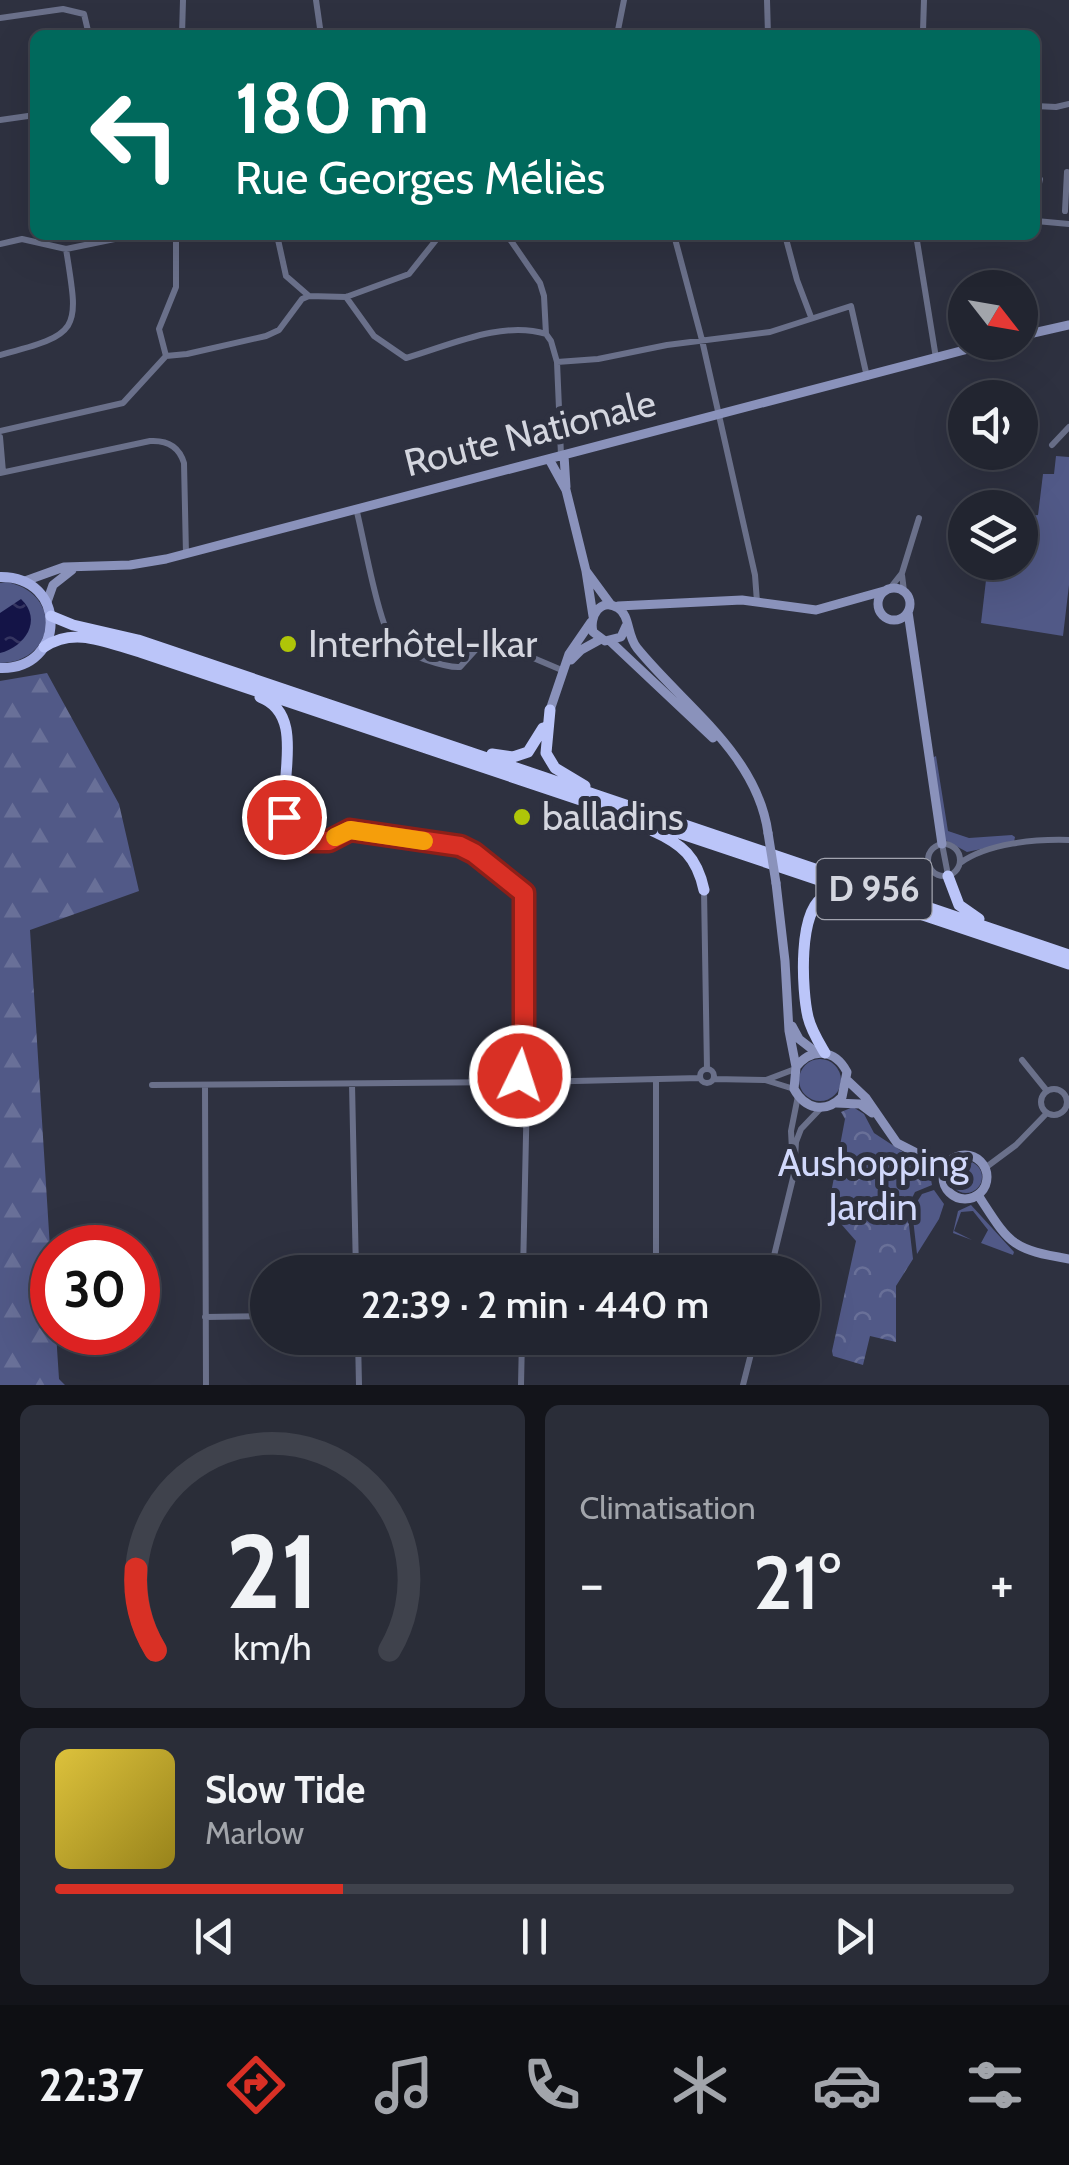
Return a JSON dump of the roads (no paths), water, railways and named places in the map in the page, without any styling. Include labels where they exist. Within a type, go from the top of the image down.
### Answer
[{"type":"highway","name":"D 956","points":[[51,616],[138,640],[1069,956]]},
{"type":"highway","name":"D 956","points":[[44,647],[65,636],[88,637],[231,681],[1069,964]]},
{"type":"highway","points":[[231,681],[241,691],[268,700],[284,716],[285,790]]},
{"type":"highway","name":"D 956","points":[[461,750],[513,757],[528,752],[550,710]]},
{"type":"highway","name":"D 956","points":[[550,710],[545,745],[556,768],[578,783],[666,819]]},
{"type":"highway","name":"D 956","points":[[590,802],[686,848],[704,890]]},
{"type":"highway","points":[[948,876],[963,909],[1028,942]]},
{"type":"highway","name":"D 956","points":[[821,1053],[808,1020],[805,999],[807,920],[824,897],[876,899]]},
{"type":"main road","points":[[1,669],[29,662],[44,647],[51,629],[46,602],[24,581],[5,577]]},
{"type":"street","points":[[182,30],[183,0]]},
{"type":"street","points":[[316,0],[320,30]]},
{"type":"street","points":[[618,30],[624,0]]},
{"type":"street","points":[[766,0],[768,30]]},
{"type":"street","points":[[923,30],[924,0]]},
{"type":"street","points":[[0,18],[63,9],[84,14],[88,30]]},
{"type":"street","points":[[1040,106],[1069,109]]},
{"type":"street","points":[[0,120],[30,115]]},
{"type":"street","points":[[1040,221],[1066,224],[1067,172]]},
{"type":"street","points":[[0,244],[22,239],[66,249],[110,240]]},
{"type":"street","points":[[166,356],[160,329],[176,287],[176,240]]},
{"type":"street","points":[[278,240],[286,276],[309,296]]},
{"type":"street","points":[[186,554],[184,463],[173,445],[150,441],[2,472],[0,434],[123,403],[166,356],[266,336],[279,330],[302,299],[346,297],[409,274],[436,240]]},
{"type":"street","points":[[510,240],[540,283],[546,334],[552,341],[556,362],[566,490],[586,570],[593,632],[736,758],[759,796],[776,883],[788,1031],[796,1068],[791,1132],[794,1174],[774,1255]]},
{"type":"street","points":[[675,240],[739,503],[757,602]]},
{"type":"street","points":[[786,240],[811,317]]},
{"type":"street","points":[[917,241],[936,358]]},
{"type":"street","points":[[0,354],[50,342],[65,333],[76,310],[66,249]]},
{"type":"street","points":[[346,297],[374,336],[406,358],[490,334],[546,334]]},
{"type":"street","points":[[556,362],[770,332],[851,306],[867,377]]},
{"type":"street","points":[[1038,332],[1069,325]]},
{"type":"street","name":"Route Nationale","points":[[24,581],[64,567],[130,566],[186,554],[948,355]]},
{"type":"street","points":[[1052,445],[1069,427]]},
{"type":"street","points":[[550,459],[566,490]]},
{"type":"street","points":[[356,508],[386,628],[398,647],[450,668],[460,667],[480,645],[493,642],[564,668]]},
{"type":"street","points":[[919,518],[902,574],[904,591],[910,598],[910,640],[948,876]]},
{"type":"street","points":[[46,602],[58,578],[78,567]]},
{"type":"street","points":[[0,569],[5,577]]},
{"type":"street","points":[[586,570],[613,606],[624,614],[634,645],[672,698]]},
{"type":"street","points":[[878,607],[902,574]]},
{"type":"street","points":[[550,710],[564,668],[592,618],[604,606],[719,600],[816,610],[888,589],[904,591]]},
{"type":"street","points":[[851,600],[878,607]]},
{"type":"street","points":[[564,668],[581,650],[621,636],[636,613],[653,606]]},
{"type":"street","points":[[878,607],[882,616],[896,620],[910,640]]},
{"type":"street","points":[[896,620],[908,612]]},
{"type":"street","points":[[152,1085],[517,1082],[524,1074],[524,893],[460,846],[350,830],[329,841],[299,838],[286,826],[285,790]]},
{"type":"street","points":[[942,844],[957,852],[976,853],[1040,840],[1069,840]]},
{"type":"street","points":[[942,844],[931,851],[928,864],[934,873],[948,876],[960,862],[976,853]]},
{"type":"street","points":[[957,852],[960,862]]},
{"type":"street","points":[[704,890],[707,1068]]},
{"type":"street","points":[[789,1014],[798,1040],[843,1064],[848,1080],[897,1142],[946,1168]]},
{"type":"street","points":[[764,1080],[796,1068],[803,1058],[821,1053]]},
{"type":"street","points":[[1022,1060],[1046,1091]]},
{"type":"street","points":[[700,1078],[707,1068]]},
{"type":"street","points":[[707,1068],[714,1079]]},
{"type":"street","points":[[524,1074],[533,1082]]},
{"type":"street","points":[[533,1082],[700,1078],[707,1084],[714,1079],[764,1080],[821,1108]]},
{"type":"street","points":[[836,1103],[848,1080]]},
{"type":"street","points":[[656,1081],[656,1255]]},
{"type":"street","points":[[517,1082],[519,1088],[527,1090]]},
{"type":"street","points":[[523,1255],[527,1090],[533,1082]]},
{"type":"street","points":[[352,1084],[356,1255]]},
{"type":"street","points":[[204,1086],[206,1385]]},
{"type":"street","points":[[1066,1089],[1067,1110],[1057,1116],[1046,1114],[1040,1100],[1046,1091],[1066,1089]]},
{"type":"street","points":[[794,1161],[801,1130],[821,1108],[836,1103],[860,1104],[878,1118]]},
{"type":"street","points":[[985,1168],[1046,1114]]},
{"type":"street","points":[[969,1156],[985,1168],[987,1181],[978,1195],[965,1199],[950,1192],[944,1178],[954,1159],[969,1156]]},
{"type":"street","points":[[978,1195],[1017,1247],[1069,1259]]},
{"type":"street","points":[[205,1317],[250,1316]]},
{"type":"street","points":[[358,1355],[359,1385]]},
{"type":"street","points":[[521,1385],[522,1355]]},
{"type":"street","points":[[743,1385],[751,1355]]},
{"type":"water","points":[[21,599],[31,615],[28,632],[17,645],[0,653],[0,613]]},
{"type":"place","name":"Interhôtel-Ikar","points":[[288,644]]},
{"type":"place","name":"balladins","points":[[522,817]]},
{"type":"park label","name":"Aushopping Jardin","points":[[873,1185]]}]
